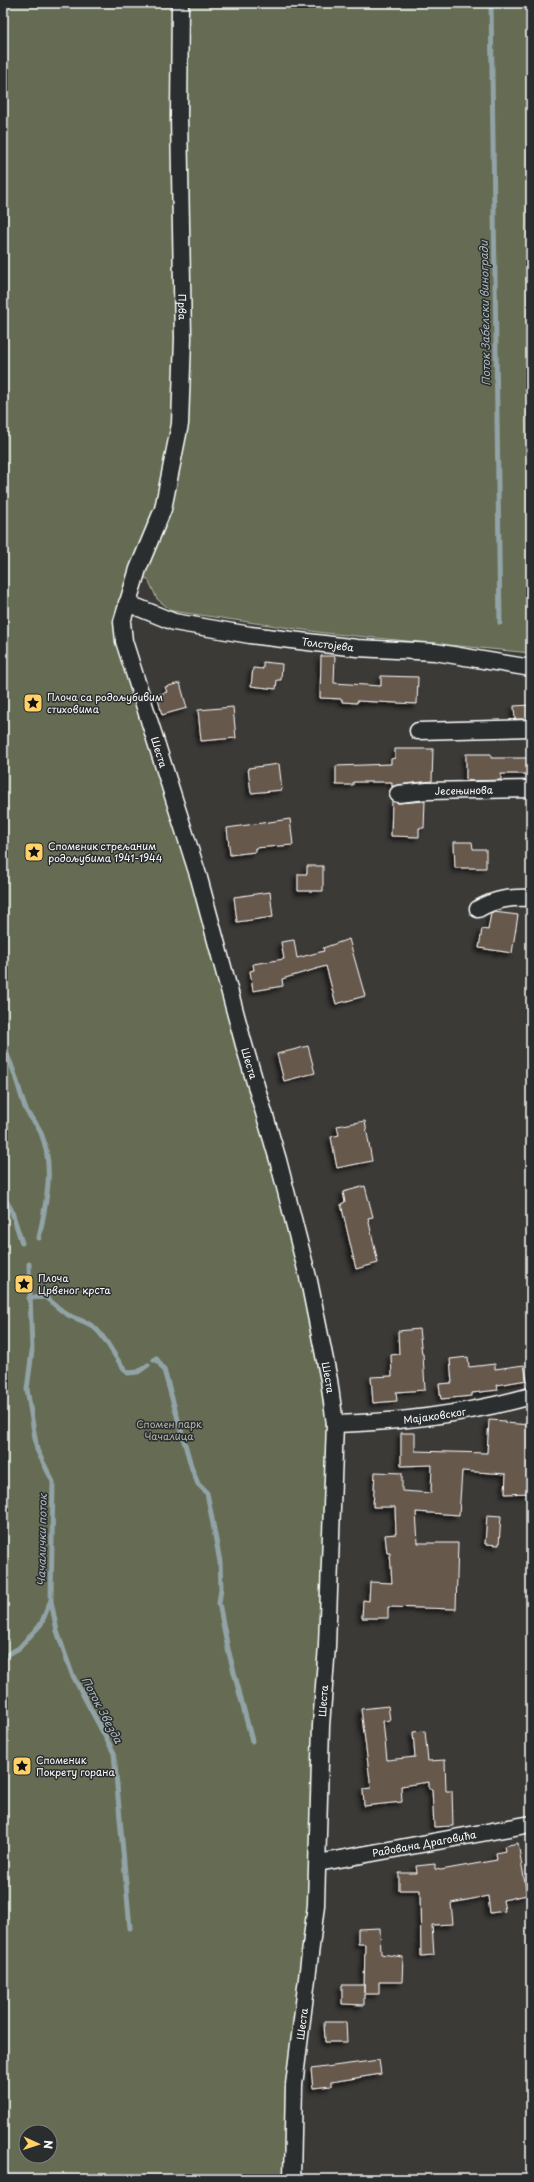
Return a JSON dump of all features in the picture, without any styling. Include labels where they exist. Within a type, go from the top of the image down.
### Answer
[{"type":"street","name":"Прва","points":[[127,603],[138,569],[163,509],[180,424],[183,338],[179,116],[180,3]]},
{"type":"street","name":"Толстојева","points":[[127,603],[174,622],[357,648],[435,652],[531,668]]},
{"type":"street","name":"Шеста","points":[[127,603],[122,622],[124,641],[199,878],[244,1045],[278,1160],[309,1281],[329,1380],[336,1424],[327,1646],[321,1726],[316,1904],[294,2085],[292,2179]]},
{"type":"street","points":[[418,731],[531,728]]},
{"type":"street","name":"Јесењинова","points":[[398,794],[427,791],[531,789]]},
{"type":"street","points":[[478,909],[490,902],[505,898],[531,898]]},
{"type":"street","name":"Мајаковског","points":[[336,1424],[377,1423],[451,1414],[486,1408],[531,1396]]},
{"type":"street","name":"Радована Драговића","points":[[318,1863],[531,1824]]},
{"type":"green space","name":"Спомен парк Чачалица","points":[[3,3],[531,3],[531,653],[325,633],[172,611],[157,599],[148,579],[136,576],[122,622],[244,1045],[335,1424],[293,2179],[3,2179]]},
{"type":"building","points":[[321,656],[335,656],[334,683],[381,686],[381,676],[418,677],[417,704],[357,701],[357,703],[342,702],[342,699],[320,698]]},
{"type":"building","points":[[263,662],[282,664],[281,680],[277,680],[276,689],[251,686],[253,668],[263,669]]},
{"type":"building","points":[[180,683],[187,708],[162,715],[157,695],[167,692],[165,687]]},
{"type":"building","points":[[531,705],[531,719],[515,719],[514,706]]},
{"type":"building","points":[[233,707],[236,738],[201,741],[198,710]]},
{"type":"building","points":[[395,749],[433,749],[432,781],[397,785],[392,787],[392,782],[353,782],[353,785],[336,785],[336,766],[391,764],[391,759],[395,758]]},
{"type":"building","points":[[466,754],[491,754],[491,758],[531,758],[531,774],[501,774],[501,780],[471,781],[466,779]]},
{"type":"building","points":[[279,764],[282,790],[251,793],[248,768]]},
{"type":"building","points":[[392,801],[399,803],[425,801],[424,828],[419,828],[419,837],[391,836]]},
{"type":"building","points":[[290,819],[293,845],[255,848],[255,852],[230,855],[227,828]]},
{"type":"building","points":[[454,842],[472,842],[473,849],[486,849],[486,868],[455,868]]},
{"type":"building","points":[[307,866],[323,866],[323,891],[298,891],[298,874],[307,874]]},
{"type":"building","points":[[270,892],[273,917],[237,922],[234,897]]},
{"type":"building","points":[[494,912],[518,915],[512,953],[479,948],[482,929],[488,930],[491,913]]},
{"type":"building","points":[[349,939],[365,996],[336,1004],[326,966],[282,979],[283,986],[253,991],[250,971],[254,970],[253,964],[284,959],[281,942],[294,940],[297,958],[324,951],[323,948]]},
{"type":"building","points":[[308,1046],[315,1073],[284,1081],[277,1054]]},
{"type":"building","points":[[365,1121],[372,1161],[337,1168],[331,1137],[339,1135],[337,1126]]},
{"type":"building","points":[[365,1186],[373,1217],[368,1218],[378,1263],[356,1269],[341,1204],[345,1202],[343,1192]]},
{"type":"building","points":[[419,1329],[423,1354],[425,1390],[396,1392],[397,1401],[373,1403],[371,1377],[392,1376],[391,1355],[399,1354],[398,1331]]},
{"type":"building","points":[[468,1357],[469,1367],[495,1364],[495,1369],[524,1365],[527,1380],[497,1385],[498,1390],[472,1393],[472,1396],[441,1399],[439,1384],[452,1383],[450,1359]]},
{"type":"building","points":[[489,1420],[531,1425],[530,1493],[505,1494],[506,1474],[462,1471],[459,1515],[416,1512],[418,1543],[458,1543],[456,1609],[388,1607],[388,1618],[362,1618],[363,1600],[369,1601],[370,1582],[392,1583],[390,1553],[387,1553],[385,1535],[396,1534],[395,1507],[373,1507],[375,1472],[402,1473],[402,1491],[431,1493],[432,1465],[401,1466],[401,1433],[415,1433],[415,1451],[487,1453]]},
{"type":"building","points":[[487,1515],[501,1516],[499,1545],[485,1544]]},
{"type":"building","points":[[388,1706],[390,1720],[383,1721],[387,1760],[415,1757],[413,1732],[425,1731],[428,1761],[445,1760],[446,1791],[452,1791],[453,1826],[434,1827],[432,1789],[429,1789],[429,1782],[401,1786],[402,1802],[364,1806],[363,1789],[371,1788],[361,1709]]},
{"type":"building","points":[[518,1843],[527,1895],[503,1900],[505,1911],[490,1913],[488,1896],[451,1903],[453,1924],[432,1925],[434,1955],[421,1956],[420,1890],[399,1890],[399,1873],[417,1873],[416,1866],[435,1864],[435,1869],[441,1870],[497,1860],[496,1853],[505,1851],[504,1846]]},
{"type":"building","points":[[380,1928],[381,1954],[403,1957],[402,1982],[379,1982],[379,1994],[364,1994],[364,2005],[342,2004],[342,1985],[364,1985],[364,1993],[365,1944],[358,1944],[358,1929]]},
{"type":"building","points":[[324,2022],[346,2022],[347,2042],[325,2042]]},
{"type":"building","points":[[379,2060],[381,2074],[331,2082],[331,2086],[313,2088],[311,2069]]},
{"type":"waterway","name":"Поток Забелски виногради","points":[[491,3],[500,623]]},
{"type":"waterway","name":"Чачалички поток","points":[[3,1047],[13,1070],[26,1110],[40,1130],[48,1159],[48,1185],[39,1238]]},
{"type":"waterway","points":[[3,1196],[11,1209],[22,1243]]},
{"type":"waterway","name":"Чачалички поток","points":[[3,1657],[19,1648],[41,1624],[51,1600],[53,1482],[37,1450],[27,1389],[32,1351],[29,1264]]},
{"type":"waterway","points":[[29,1298],[45,1297],[65,1313],[86,1322],[93,1327],[106,1340],[123,1368],[128,1373],[138,1372],[148,1365]]},
{"type":"waterway","points":[[154,1360],[156,1358],[164,1370],[192,1469],[198,1484],[207,1493],[220,1562],[221,1588],[219,1603],[228,1649],[252,1741]]},
{"type":"waterway","name":"Поток Звезда","points":[[51,1601],[57,1631],[72,1674],[114,1753],[130,1928]]},
{"type":"place","name":"Плоча са родољубивим стиховима","points":[[33,703]]},
{"type":"place","name":"Споменик стрељаним родољубима 1941-1944","points":[[34,852]]},
{"type":"place","name":"Плоча Црвеног крста","points":[[24,1284]]},
{"type":"place","name":"Споменик Покрету горана","points":[[22,1766]]}]
